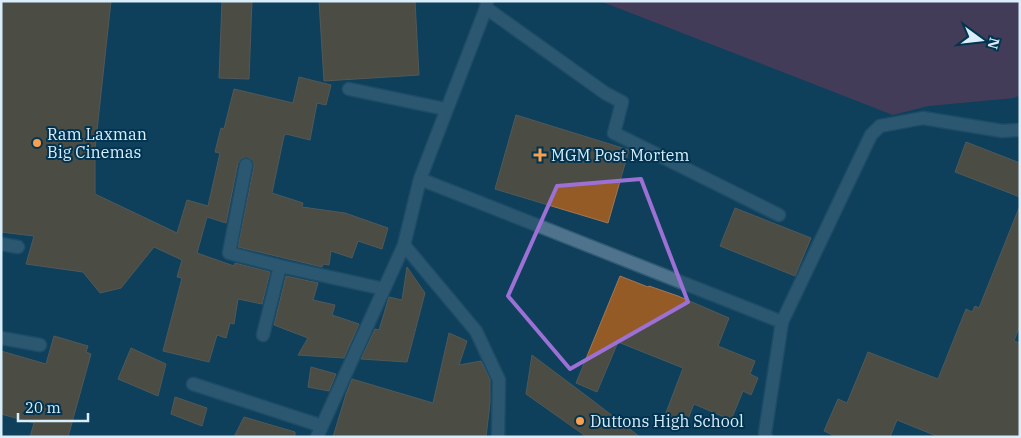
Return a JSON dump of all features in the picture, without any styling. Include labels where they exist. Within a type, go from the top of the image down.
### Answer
[{"type":"street","points":[[194,384],[319,431],[404,244],[420,179],[487,4],[605,93],[622,102],[614,133],[778,216]]},
{"type":"street","points":[[349,89],[446,109]]},
{"type":"street","points":[[766,437],[765,433],[782,322],[871,135],[880,126],[923,118],[1002,131],[1020,130]]},
{"type":"street","points":[[246,165],[229,253],[384,289]]},
{"type":"street","points":[[420,179],[782,322]]},
{"type":"street","points":[[1,244],[18,247]]},
{"type":"street","points":[[404,244],[476,331],[499,380],[498,437]]},
{"type":"street","points":[[263,335],[280,266]]},
{"type":"street","points":[[1,338],[40,345]]},
{"type":"highlighted area","points":[[641,179],[688,302],[570,369],[508,296],[557,186]]},
{"type":"shaded area","points":[[600,1],[1020,1],[1020,95],[1014,98],[928,106],[893,115]]},
{"type":"building","points":[[1,1],[111,1],[95,149],[95,194],[177,233],[187,200],[208,206],[220,153],[215,152],[221,128],[224,129],[234,89],[293,103],[299,77],[331,85],[326,105],[317,103],[310,140],[286,134],[284,136],[272,193],[303,203],[302,207],[345,213],[388,228],[382,249],[358,241],[352,258],[331,251],[329,265],[323,264],[322,267],[238,247],[254,166],[251,159],[243,158],[238,163],[226,223],[207,217],[197,253],[234,266],[235,263],[270,272],[262,304],[238,299],[234,324],[230,323],[226,338],[217,335],[209,362],[163,351],[182,278],[177,277],[182,260],[154,247],[121,288],[100,293],[83,272],[26,264],[34,236],[1,232]]},
{"type":"building","points":[[222,1],[252,1],[249,79],[219,78]]},
{"type":"building","points":[[319,1],[415,1],[419,75],[324,81]]},
{"type":"building","points":[[516,115],[629,150],[608,223],[495,189]]},
{"type":"building","points":[[966,142],[1020,163],[1020,197],[955,172]]},
{"type":"building","points":[[735,208],[811,238],[795,276],[720,246]]},
{"type":"building","points":[[1019,208],[1020,325],[1014,341],[1020,343],[1020,437],[939,437],[897,420],[890,437],[837,437],[824,431],[838,399],[847,403],[868,352],[938,379],[966,309],[972,312],[975,306],[979,308]]},
{"type":"building","points":[[407,267],[425,293],[407,362],[361,359],[375,329],[379,330],[389,297],[402,300]]},
{"type":"building","points":[[286,276],[318,283],[313,300],[335,305],[332,315],[359,324],[344,358],[298,355],[308,338],[274,325]]},
{"type":"building","points":[[620,276],[678,296],[729,318],[718,346],[755,361],[750,374],[758,378],[751,395],[743,391],[731,420],[694,404],[685,426],[664,418],[683,368],[618,342],[597,392],[576,383]]},
{"type":"building","points":[[449,333],[467,341],[459,365],[481,361],[490,379],[490,403],[486,437],[333,437],[352,379],[433,403]]},
{"type":"building","points":[[54,336],[88,346],[86,352],[91,354],[68,437],[30,437],[34,423],[1,414],[1,351],[46,364]]},
{"type":"building","points":[[131,348],[166,364],[158,396],[118,379]]},
{"type":"building","points":[[532,355],[640,437],[587,437],[526,394]]},
{"type":"building","points":[[311,367],[336,374],[329,391],[308,387]]},
{"type":"building","points":[[175,397],[207,408],[202,426],[171,414]]},
{"type":"building","points":[[244,417],[295,432],[295,437],[234,437]]},
{"type":"place","name":"Ram Laxman Big Cinemas","points":[[37,143]]},
{"type":"place","name":"MGM Post Mortem","points":[[540,155]]},
{"type":"place","name":"Duttons High School","points":[[580,421]]}]
